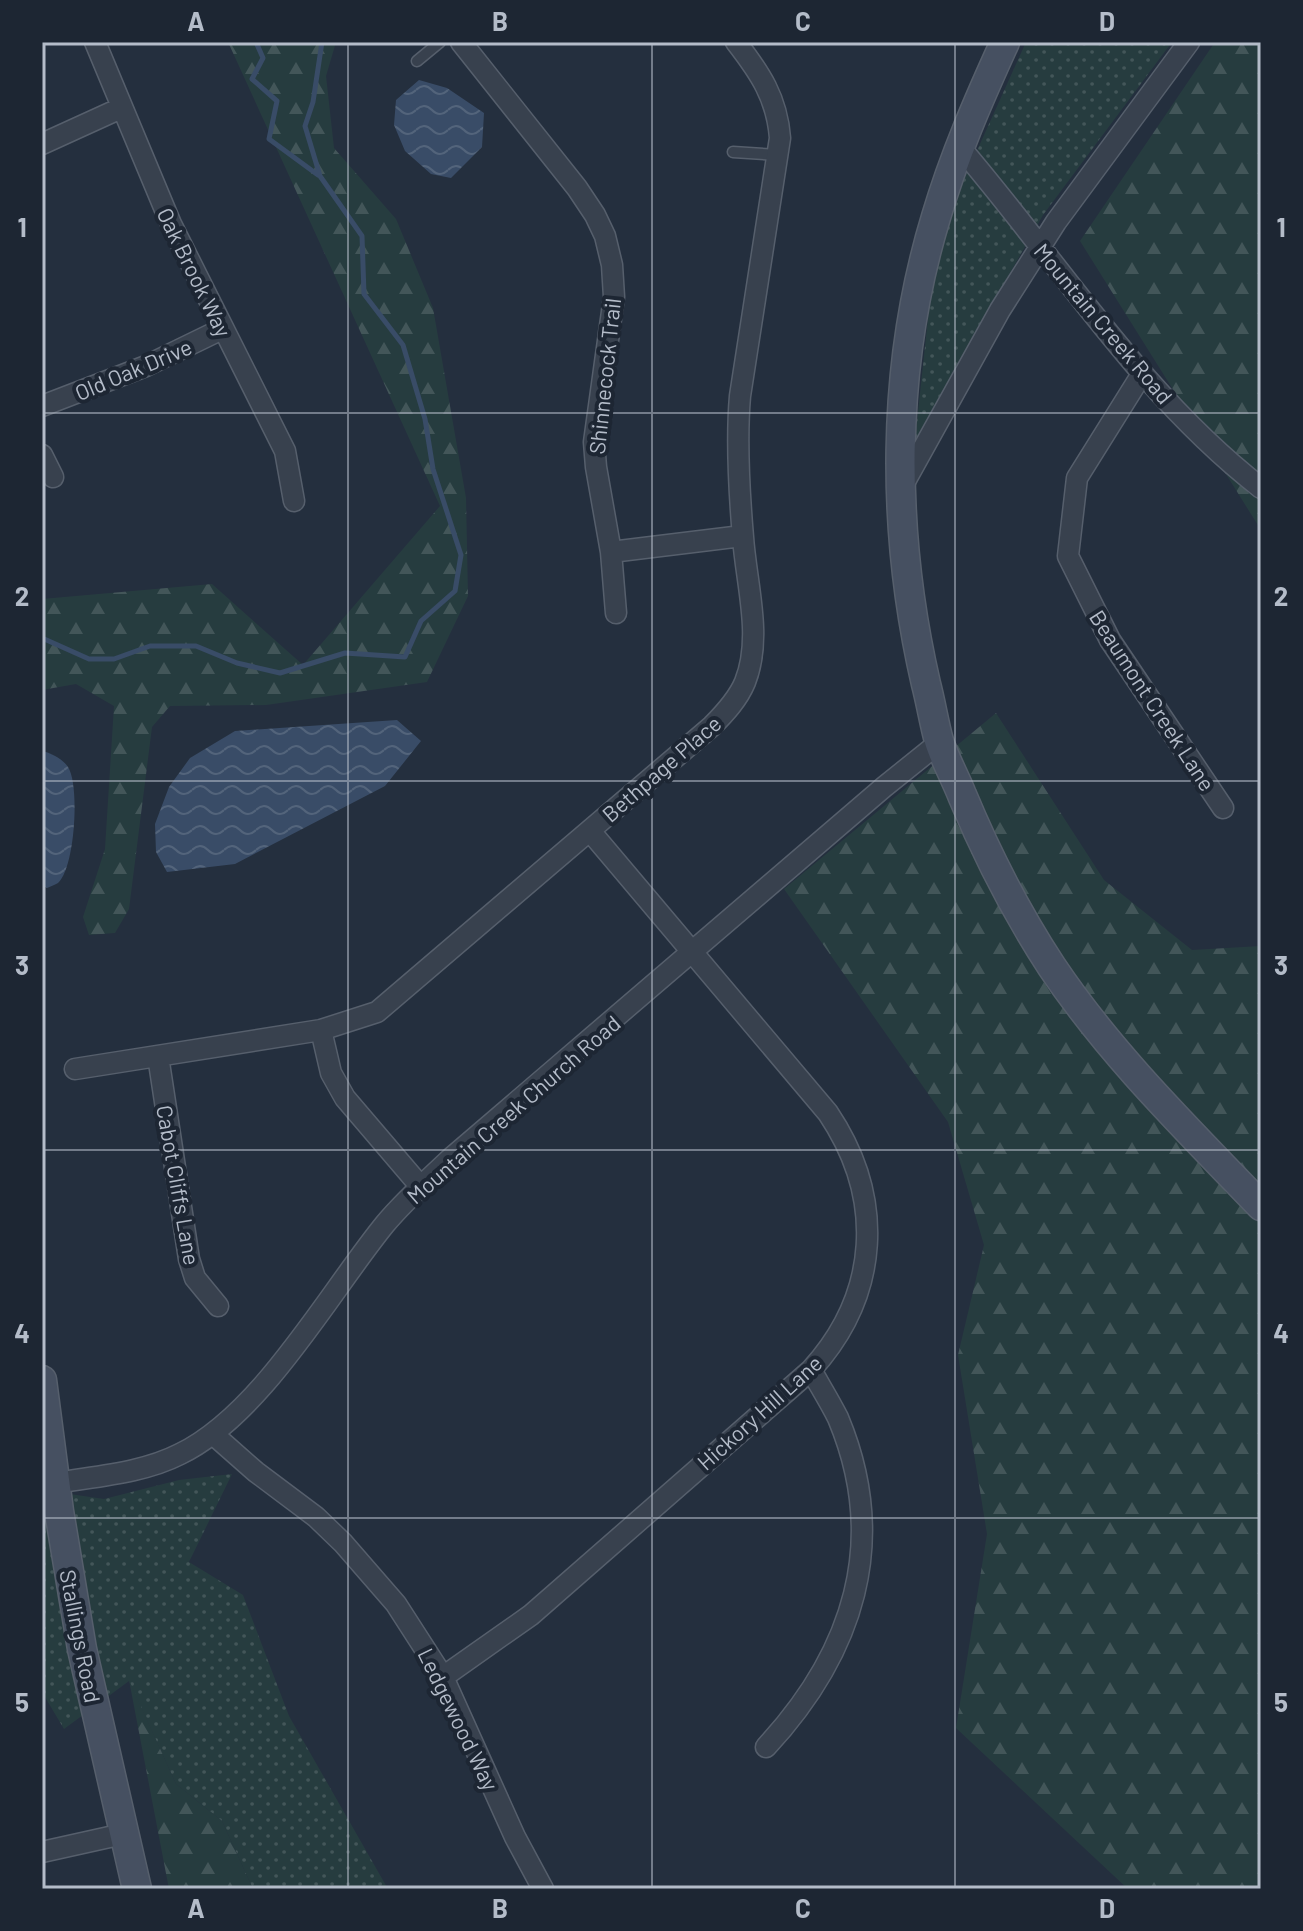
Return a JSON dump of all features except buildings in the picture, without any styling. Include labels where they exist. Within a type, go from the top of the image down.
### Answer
[{"type":"main road","points":[[1005,42],[959,146],[935,218],[914,311],[904,389],[900,490],[911,611],[940,742],[1013,904],[1053,969],[1105,1038],[1261,1206]]},
{"type":"main road","name":"Stallings Road","points":[[42,1380],[82,1649],[137,1889]]},
{"type":"street","name":"Oak Brook Way","points":[[95,42],[171,224],[285,451],[294,501]]},
{"type":"street","name":"Shinnecock Trail","points":[[461,42],[577,188],[605,236],[612,265],[614,297],[594,442],[611,552],[616,613]]},
{"type":"street","name":"Bethpage Place","points":[[75,1069],[321,1030],[356,1021],[384,1007],[712,726],[731,705],[745,682],[754,636],[742,536],[740,396],[778,155],[778,118],[773,100],[762,76],[736,42]]},
{"type":"street","points":[[900,490],[1000,310],[1040,247],[1189,42]]},
{"type":"street","points":[[42,144],[121,108]]},
{"type":"street","name":"Mountain Creek Road","points":[[959,146],[1142,374],[1200,434],[1261,488]]},
{"type":"street","name":"Old Oak Drive","points":[[42,406],[146,366],[222,329]]},
{"type":"street","name":"Beaumont Creek Lane","points":[[1142,374],[1077,478],[1068,556],[1110,640],[1223,808]]},
{"type":"street","points":[[42,455],[53,477]]},
{"type":"street","points":[[611,552],[742,536]]},
{"type":"street","name":"Mountain Creek Church Road","points":[[56,1483],[146,1467],[180,1455],[214,1435],[235,1416],[279,1365],[386,1222],[450,1159],[940,742]]},
{"type":"street","name":"Hickory Hill Lane","points":[[443,1677],[531,1615],[811,1370],[838,1334],[861,1280],[867,1245],[867,1220],[858,1173],[838,1128],[590,831]]},
{"type":"street","points":[[321,1030],[331,1073],[345,1098],[421,1187]]},
{"type":"street","name":"Cabot Cliffs Lane","points":[[158,1056],[189,1259],[195,1278],[218,1306]]},
{"type":"street","points":[[766,1747],[813,1690],[835,1650],[850,1613],[860,1565],[862,1522],[857,1486],[837,1418],[811,1370]]},
{"type":"street","name":"Ledgewood Way","points":[[214,1435],[256,1472],[316,1517],[396,1604],[443,1677],[515,1837],[543,1889]]},
{"type":"street","points":[[42,1852],[123,1834]]},
{"type":"lane","points":[[417,61],[440,42]]},
{"type":"lane","points":[[733,152],[778,155]]},
{"type":"green space","points":[[228,42],[336,42],[326,76],[334,148],[396,219],[433,308],[466,498],[468,596],[427,682],[266,705],[170,706],[152,727],[129,909],[115,933],[89,935],[83,917],[105,849],[114,706],[76,684],[42,690],[42,599],[212,584],[303,665],[440,506]]},
{"type":"green space","points":[[1026,42],[1172,42],[1043,215],[915,440],[932,281],[961,186]]},
{"type":"green space","points":[[1215,42],[1261,42],[1261,530],[1080,241]]},
{"type":"green space","points":[[996,713],[1104,880],[1192,950],[1261,946],[1261,1889],[1128,1889],[956,1728],[987,1534],[958,1355],[984,1245],[948,1122],[784,889]]},
{"type":"green space","points":[[232,1474],[189,1562],[243,1595],[289,1716],[388,1889],[253,1889],[222,1821],[176,1784],[129,1681],[64,1729],[42,1692],[42,1490],[104,1499],[179,1480]]},
{"type":"green space","points":[[129,1680],[176,1784],[222,1821],[253,1889],[169,1889]]},
{"type":"water","points":[[419,80],[447,88],[484,113],[482,147],[451,178],[431,174],[405,151],[394,125],[396,100]]},
{"type":"water","points":[[397,720],[421,741],[385,786],[235,864],[167,872],[156,852],[155,824],[169,787],[190,758],[235,731]]},
{"type":"water","points":[[42,751],[63,761],[68,767],[75,808],[72,844],[64,874],[58,883],[47,888],[42,885]]},
{"type":"waterway","points":[[256,42],[263,58],[252,79],[277,101],[269,139],[318,175]]},
{"type":"waterway","points":[[42,638],[89,659],[114,659],[150,646],[196,646],[237,663],[280,673],[345,653],[405,657],[421,621],[455,591],[461,555],[433,469],[425,419],[403,345],[364,294],[362,236],[320,176],[305,126],[313,102],[322,42]]}]
